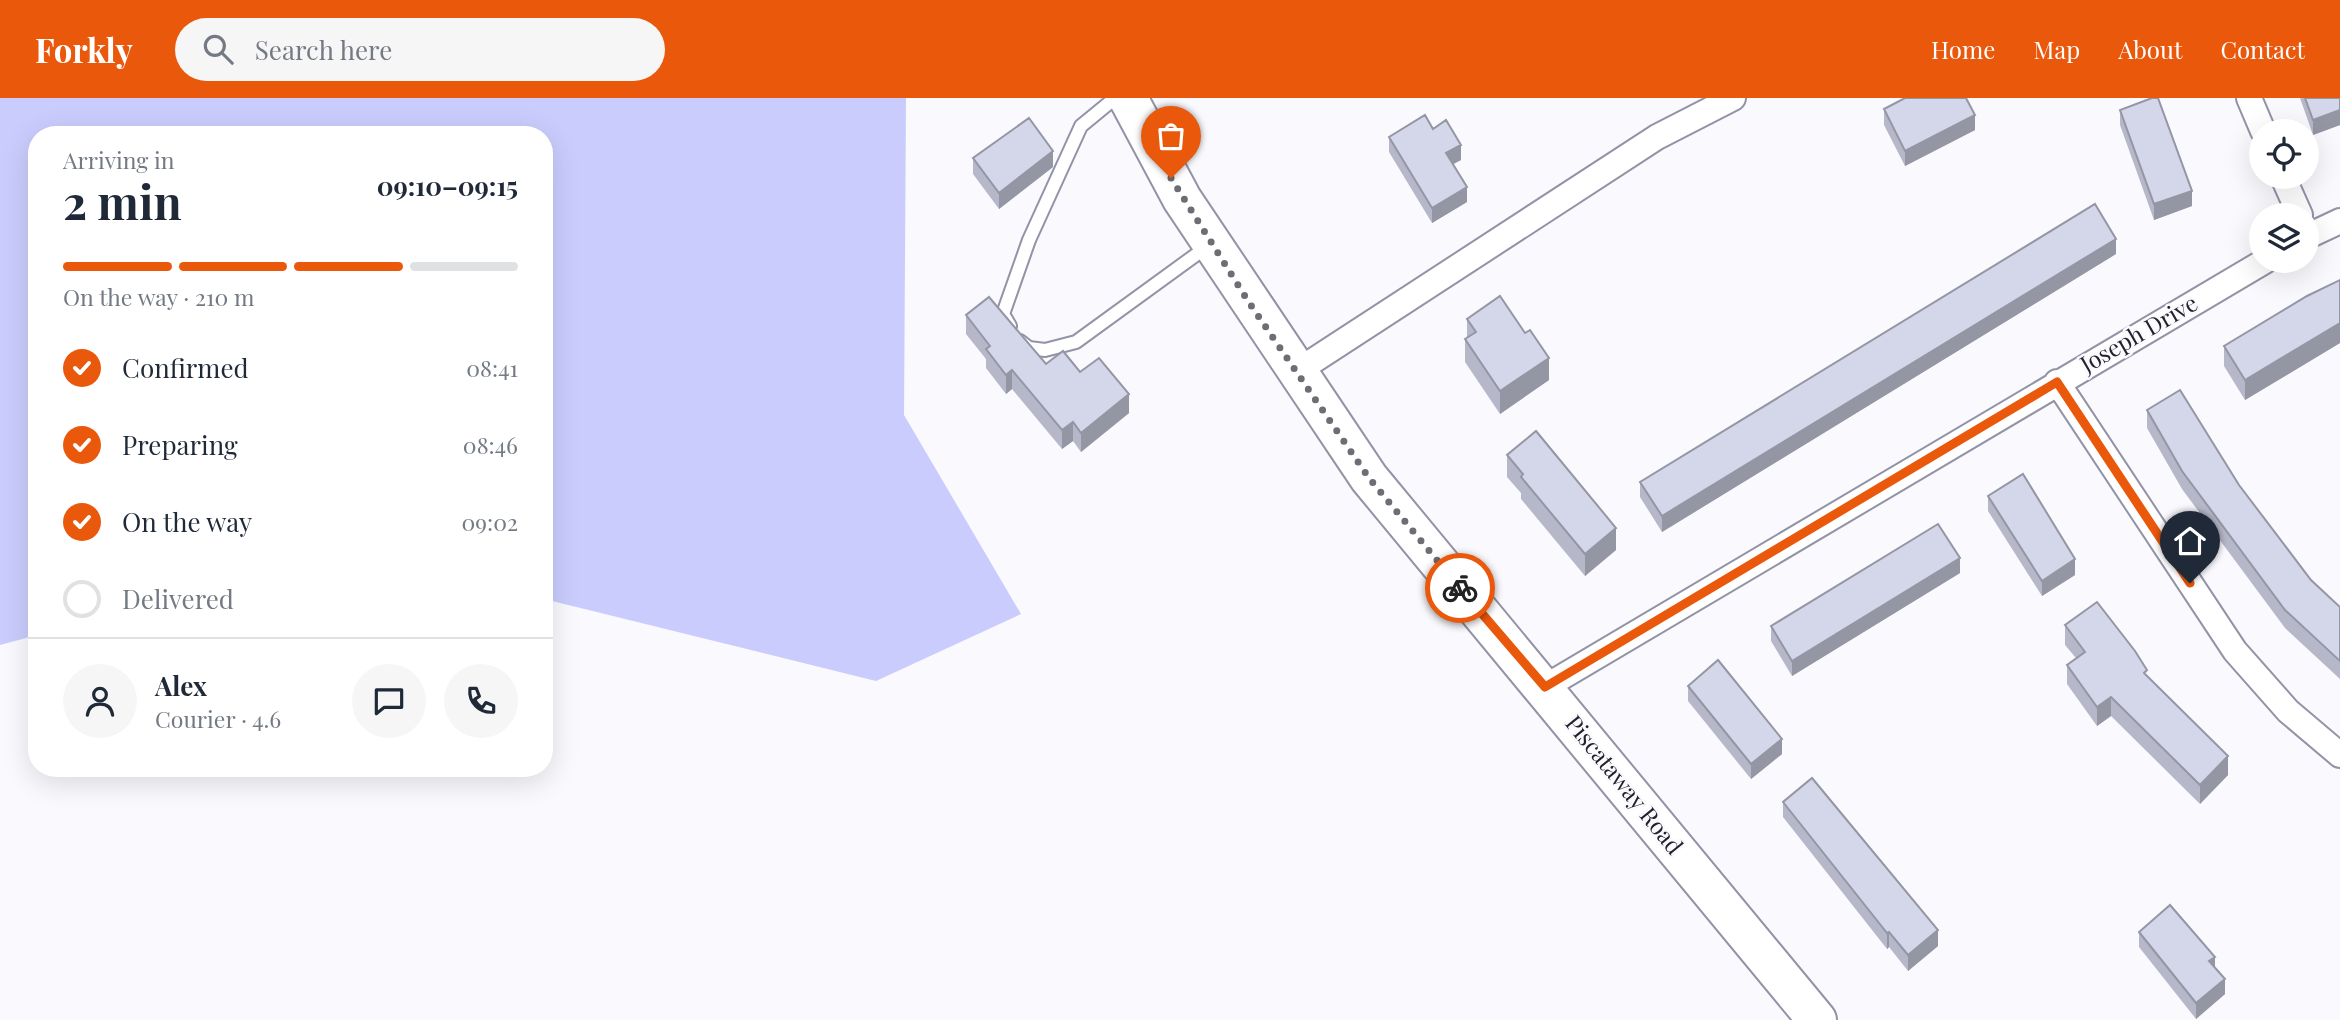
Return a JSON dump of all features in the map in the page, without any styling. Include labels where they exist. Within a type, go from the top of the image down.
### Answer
[{"type":"main road","name":"Piscataway Road","points":[[1128,98],[1182,199],[1369,478],[1545,687],[1817,1020]]},
{"type":"street","points":[[1296,372],[1657,137],[1733,98]]},
{"type":"street","points":[[2249,98],[2258,119]]},
{"type":"street","points":[[2319,226],[2340,221]]},
{"type":"street","name":"Joseph Drive","points":[[1545,687],[2249,270]]},
{"type":"street","points":[[2057,382],[2235,651],[2288,711],[2340,755]]},
{"type":"lane","points":[[1115,98],[1081,126],[1029,240],[1003,314],[1011,329],[1030,348],[1057,350],[1076,342],[1170,271],[1211,244]]},
{"type":"shaded area","points":[[0,98],[906,98],[904,415],[1021,614],[876,681],[553,601],[553,126],[28,126],[28,637],[0,645]]},
{"type":"building","points":[[1905,98],[1966,98],[1975,115],[1905,151],[1884,109]]},
{"type":"building","points":[[2158,98],[2192,191],[2154,204],[2120,110]]},
{"type":"building","points":[[2305,98],[2340,98],[2340,110],[2313,119]]},
{"type":"building","points":[[1425,115],[1433,129],[1446,120],[1461,145],[1446,153],[1467,187],[1432,208],[1389,137]]},
{"type":"building","points":[[1029,118],[1053,151],[999,193],[973,158]]},
{"type":"building","points":[[2095,204],[2116,239],[1662,516],[1640,482]]},
{"type":"building","points":[[2340,280],[2340,323],[2245,380],[2224,346],[2307,296]]},
{"type":"building","points":[[1500,296],[1525,333],[1530,330],[1549,358],[1500,391],[1465,339],[1476,332],[1467,319]]},
{"type":"building","points":[[989,297],[1046,364],[1063,351],[1080,372],[1099,358],[1129,394],[1081,433],[1073,422],[1062,430],[1012,370],[1006,375],[986,349],[990,346],[966,315]]},
{"type":"building","points":[[2180,390],[2239,485],[2311,580],[2340,607],[2340,661],[2285,610],[2182,471],[2147,410]]},
{"type":"building","points":[[1536,431],[1616,528],[1585,554],[1521,477],[1523,474],[1507,455]]},
{"type":"building","points":[[2023,474],[2075,559],[2042,581],[1988,496]]},
{"type":"building","points":[[1938,524],[1960,558],[1792,661],[1771,626]]},
{"type":"building","points":[[2097,602],[2135,651],[2147,670],[2144,673],[2228,756],[2200,785],[2111,697],[2097,707],[2067,665],[2085,652],[2065,625]]},
{"type":"building","points":[[1718,660],[1782,739],[1751,764],[1688,686]]},
{"type":"building","points":[[1812,778],[1938,930],[1908,955],[1889,932],[1887,933],[1783,802]]},
{"type":"building","points":[[2170,905],[2215,957],[2209,961],[2225,979],[2196,1003],[2139,932]]},
{"type":"way so far","points":[[1171,178],[1248,301],[1369,478],[1460,588]]},
{"type":"route","points":[[1460,588],[1545,687],[2057,382],[2190,583]]}]
